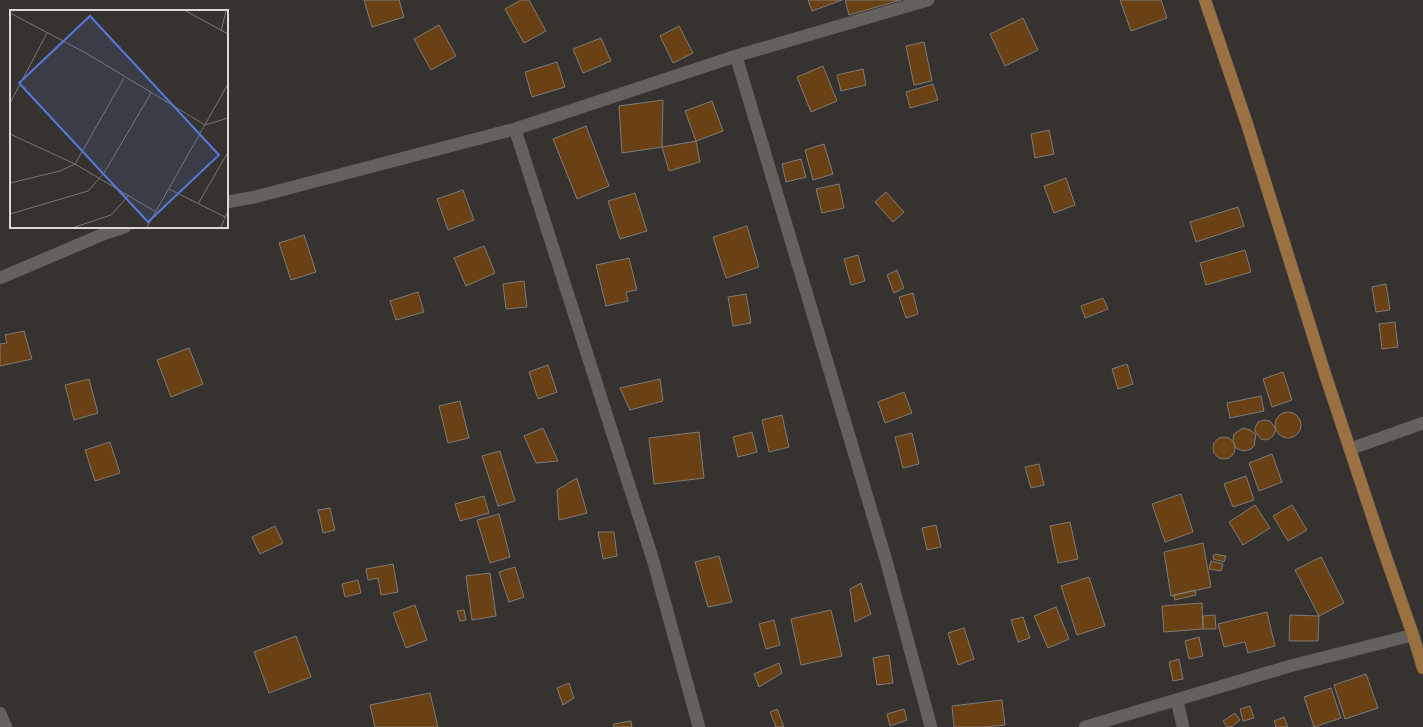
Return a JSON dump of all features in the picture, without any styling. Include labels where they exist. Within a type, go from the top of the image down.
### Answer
[{"type":"main road","points":[[1205,0],[1247,124],[1325,374],[1423,668]]},
{"type":"street","points":[[228,202],[255,197],[515,129],[736,56],[928,0]]},
{"type":"street","points":[[736,56],[884,552],[932,727]]},
{"type":"street","points":[[515,129],[653,560],[699,727]]},
{"type":"street","points":[[0,278],[106,233],[122,228]]},
{"type":"street","points":[[1350,449],[1423,423]]},
{"type":"street","points":[[1085,727],[1290,666],[1413,635]]},
{"type":"street","points":[[1177,700],[1183,727]]},
{"type":"street","points":[[0,713],[6,727]]},
{"type":"building","points":[[364,0],[399,0],[404,17],[372,27]]},
{"type":"building","points":[[521,0],[529,0],[546,31],[524,43],[505,9]]},
{"type":"building","points":[[808,0],[842,0],[812,11]]},
{"type":"building","points":[[845,0],[901,0],[849,15]]},
{"type":"building","points":[[1120,0],[1161,0],[1167,18],[1131,31]]},
{"type":"building","points":[[1023,18],[1038,50],[1005,66],[990,34]]},
{"type":"building","points":[[439,25],[456,56],[431,70],[414,39]]},
{"type":"building","points":[[679,26],[693,53],[673,63],[660,36]]},
{"type":"building","points":[[601,38],[611,61],[583,73],[573,49]]},
{"type":"building","points":[[924,42],[932,81],[914,85],[906,46]]},
{"type":"building","points":[[557,62],[565,87],[532,97],[525,72]]},
{"type":"building","points":[[823,66],[837,101],[811,112],[797,77]]},
{"type":"building","points":[[863,69],[866,85],[841,91],[837,75]]},
{"type":"building","points":[[933,84],[938,100],[910,108],[906,92]]},
{"type":"building","points":[[663,100],[662,147],[622,153],[619,106]]},
{"type":"building","points":[[712,101],[723,131],[696,141],[685,111]]},
{"type":"building","points":[[586,126],[609,186],[577,199],[553,139]]},
{"type":"building","points":[[1049,130],[1054,154],[1035,158],[1031,134]]},
{"type":"building","points":[[696,141],[700,162],[669,171],[662,147]]},
{"type":"building","points":[[824,144],[833,174],[813,180],[805,150]]},
{"type":"building","points":[[801,159],[806,177],[786,182],[782,164]]},
{"type":"building","points":[[1066,178],[1075,205],[1054,213],[1044,186]]},
{"type":"building","points":[[839,184],[844,208],[822,213],[816,189]]},
{"type":"building","points":[[463,190],[474,220],[448,230],[437,199]]},
{"type":"building","points":[[886,192],[904,212],[893,222],[875,202]]},
{"type":"building","points":[[635,193],[647,231],[620,239],[608,201]]},
{"type":"building","points":[[1238,207],[1244,226],[1196,242],[1190,222]]},
{"type":"building","points":[[747,226],[759,267],[726,278],[713,237]]},
{"type":"building","points":[[304,235],[316,272],[291,280],[279,243]]},
{"type":"building","points":[[484,246],[495,273],[466,286],[454,258]]},
{"type":"building","points":[[1245,250],[1251,272],[1206,285],[1200,263]]},
{"type":"building","points":[[858,255],[865,281],[851,285],[844,259]]},
{"type":"building","points":[[629,258],[637,290],[626,292],[628,301],[606,306],[596,265]]},
{"type":"building","points":[[897,270],[904,288],[894,293],[887,275]]},
{"type":"building","points":[[524,281],[527,307],[506,309],[503,284]]},
{"type":"building","points":[[1386,284],[1390,310],[1376,312],[1372,287]]},
{"type":"building","points":[[418,292],[424,312],[396,320],[390,301]]},
{"type":"building","points":[[913,293],[918,314],[906,318],[899,297]]},
{"type":"building","points":[[746,294],[751,323],[733,326],[728,297]]},
{"type":"building","points":[[1103,298],[1108,309],[1085,318],[1081,306]]},
{"type":"building","points":[[1395,322],[1398,347],[1382,349],[1379,324]]},
{"type":"building","points":[[24,331],[32,359],[0,366],[0,344],[7,343],[5,335]]},
{"type":"building","points":[[189,348],[203,384],[171,397],[157,360]]},
{"type":"building","points":[[1127,364],[1133,384],[1118,389],[1112,369]]},
{"type":"building","points":[[548,365],[557,392],[538,399],[529,372]]},
{"type":"building","points":[[1283,372],[1292,400],[1272,407],[1263,379]]},
{"type":"building","points":[[89,379],[98,413],[74,420],[65,385]]},
{"type":"building","points":[[660,379],[663,401],[630,410],[620,388]]},
{"type":"building","points":[[904,392],[912,413],[885,423],[878,402]]},
{"type":"building","points":[[1261,396],[1264,411],[1230,418],[1227,403]]},
{"type":"building","points":[[460,401],[469,438],[448,443],[439,406]]},
{"type":"building","points":[[1288,412],[1297,416],[1301,425],[1297,434],[1288,438],[1279,434],[1275,425],[1279,416]]},
{"type":"building","points":[[782,415],[789,447],[769,452],[762,420]]},
{"type":"building","points":[[1264,420],[1270,421],[1276,429],[1273,436],[1267,440],[1261,439],[1255,431],[1258,422]]},
{"type":"building","points":[[543,428],[558,461],[536,463],[524,436]]},
{"type":"building","points":[[1243,428],[1256,434],[1254,446],[1251,449],[1243,451],[1236,448],[1233,441],[1234,434]]},
{"type":"building","points":[[699,432],[704,478],[654,484],[649,438]]},
{"type":"building","points":[[752,432],[757,452],[738,457],[733,437]]},
{"type":"building","points":[[912,433],[919,464],[903,468],[895,437]]},
{"type":"building","points":[[1224,437],[1228,438],[1234,444],[1234,452],[1228,458],[1224,459],[1220,458],[1214,452],[1213,448],[1214,444],[1220,438]]},
{"type":"building","points":[[110,442],[120,473],[95,481],[85,450]]},
{"type":"building","points":[[500,451],[515,501],[498,506],[482,456]]},
{"type":"building","points":[[1272,454],[1282,482],[1259,491],[1249,463]]},
{"type":"building","points":[[1039,464],[1044,485],[1031,488],[1025,467]]},
{"type":"building","points":[[1246,476],[1254,500],[1233,507],[1224,484]]},
{"type":"building","points":[[577,478],[587,513],[559,520],[557,490]]},
{"type":"building","points":[[1181,494],[1193,532],[1165,542],[1152,504]]},
{"type":"building","points":[[484,496],[489,513],[460,521],[455,504]]},
{"type":"building","points":[[1255,505],[1270,528],[1243,545],[1229,522]]},
{"type":"building","points":[[1292,505],[1307,530],[1288,541],[1273,516]]},
{"type":"building","points":[[330,508],[335,530],[323,533],[318,510]]},
{"type":"building","points":[[499,514],[510,557],[490,563],[477,520]]},
{"type":"building","points":[[1070,522],[1078,559],[1058,563],[1050,526]]},
{"type":"building","points":[[936,525],[941,547],[927,550],[922,528]]},
{"type":"building","points":[[275,526],[283,543],[260,554],[252,537]]},
{"type":"building","points":[[598,532],[614,532],[617,556],[603,559]]},
{"type":"building","points":[[1203,543],[1211,587],[1171,596],[1164,552]]},
{"type":"building","points":[[1214,554],[1226,556],[1224,562],[1213,559]]},
{"type":"building","points":[[719,556],[732,602],[708,607],[695,562]]},
{"type":"building","points":[[1321,557],[1344,603],[1319,616],[1295,570]]},
{"type":"building","points":[[1211,561],[1223,564],[1221,571],[1209,569]]},
{"type":"building","points":[[393,564],[398,592],[381,595],[378,578],[368,580],[366,569]]},
{"type":"building","points":[[515,567],[524,597],[509,602],[499,572]]},
{"type":"building","points":[[490,573],[496,616],[472,620],[466,576]]},
{"type":"building","points":[[1089,577],[1105,626],[1077,635],[1061,586]]},
{"type":"building","points":[[358,580],[361,593],[345,597],[342,584]]},
{"type":"building","points":[[861,583],[871,614],[855,622],[850,589]]},
{"type":"building","points":[[1195,590],[1196,595],[1175,600],[1174,595]]},
{"type":"building","points":[[1202,603],[1203,629],[1164,632],[1162,606]]},
{"type":"building","points":[[415,605],[427,640],[406,648],[393,613]]},
{"type":"building","points":[[1056,607],[1069,639],[1048,648],[1034,616]]},
{"type":"building","points":[[464,610],[466,620],[460,621],[457,611]]},
{"type":"building","points":[[831,610],[842,656],[801,665],[791,619]]},
{"type":"building","points":[[1267,612],[1275,646],[1248,653],[1245,642],[1224,647],[1218,624]]},
{"type":"building","points":[[1215,615],[1216,629],[1203,629],[1203,616]]},
{"type":"building","points":[[1290,615],[1319,616],[1318,641],[1289,641]]},
{"type":"building","points":[[1023,617],[1030,638],[1018,642],[1011,620]]},
{"type":"building","points":[[774,620],[780,645],[766,649],[759,624]]},
{"type":"building","points":[[964,628],[974,659],[958,665],[948,633]]},
{"type":"building","points":[[296,636],[311,677],[269,693],[254,652]]},
{"type":"building","points":[[1199,637],[1203,656],[1189,659],[1185,641]]},
{"type":"building","points":[[889,655],[893,683],[877,685],[873,658]]},
{"type":"building","points":[[1179,659],[1183,679],[1173,681],[1169,662]]},
{"type":"building","points":[[779,663],[782,673],[759,687],[754,674]]},
{"type":"building","points":[[1366,674],[1378,708],[1345,719],[1334,685]]},
{"type":"building","points":[[569,683],[574,698],[563,705],[557,688]]},
{"type":"building","points":[[1331,688],[1341,718],[1314,727],[1304,697]]},
{"type":"building","points":[[430,693],[438,727],[375,727],[370,705]]},
{"type":"building","points":[[1002,700],[1005,725],[986,727],[954,727],[952,706]]},
{"type":"building","points":[[1250,706],[1254,718],[1243,721],[1240,709]]},
{"type":"building","points":[[777,709],[784,727],[776,727],[770,712]]},
{"type":"building","points":[[904,709],[907,720],[890,726],[887,714]]},
{"type":"building","points":[[1235,713],[1240,720],[1231,727],[1227,727],[1223,721]]},
{"type":"building","points":[[1284,717],[1288,727],[1276,727],[1274,721]]},
{"type":"building","points":[[631,721],[632,727],[614,727],[613,724]]}]
